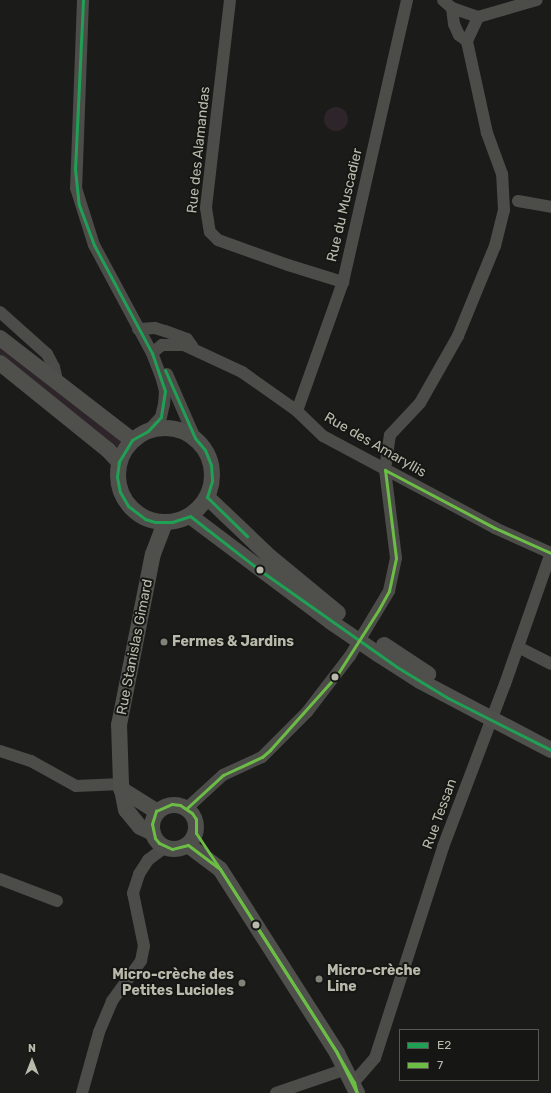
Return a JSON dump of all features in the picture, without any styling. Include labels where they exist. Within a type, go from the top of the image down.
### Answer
[{"type":"main road","points":[[0,338],[58,385],[132,440]]},
{"type":"main road","points":[[0,363],[108,450],[119,462]]},
{"type":"main road","points":[[164,428],[180,431],[195,438],[205,450],[211,465],[212,481],[207,497],[190,516],[166,523],[145,519],[128,506],[120,492],[117,477],[119,462],[132,440],[148,431],[164,428]]},
{"type":"main road","points":[[207,497],[335,618]]},
{"type":"main road","points":[[190,516],[381,650],[424,678],[551,750]]},
{"type":"main road","name":"Rue Stanislas Gimard","points":[[145,519],[152,539],[153,554]]},
{"type":"main road","name":"Rue Stanislas Gimard","points":[[153,833],[140,827],[126,810],[121,787],[119,725],[123,697],[153,554],[166,523]]},
{"type":"main road","points":[[424,678],[551,738]]},
{"type":"main road","points":[[121,787],[156,811]]},
{"type":"main road","points":[[172,804],[187,808],[196,819],[192,839],[180,849],[165,847],[159,843],[153,833],[152,824],[156,811],[172,804]]},
{"type":"main road","points":[[192,839],[215,863],[352,1081]]},
{"type":"street","points":[[83,0],[76,188],[94,245],[138,329],[166,373],[195,438]]},
{"type":"street","name":"Rue des Alamandas","points":[[230,0],[206,208],[210,232],[218,240],[288,265],[344,282]]},
{"type":"street","name":"Rue du Muscadier","points":[[297,411],[344,282],[407,0]]},
{"type":"street","points":[[447,4],[478,17],[537,0]]},
{"type":"street","points":[[447,4],[459,35],[467,41]]},
{"type":"street","points":[[187,808],[223,775],[262,757],[275,744],[337,675],[389,591],[396,558],[385,470],[390,436],[420,403],[458,336],[495,246],[504,210],[502,174],[488,133],[467,41],[478,17]]},
{"type":"street","points":[[518,201],[551,207]]},
{"type":"street","points":[[0,312],[47,354],[54,367],[58,385]]},
{"type":"street","name":"Rue des Amaryllis","points":[[138,329],[155,328],[165,331],[187,339],[194,348]]},
{"type":"street","name":"Rue des Amaryllis","points":[[152,353],[162,345],[170,344],[194,348],[242,372],[297,411],[323,436],[495,528],[551,553]]},
{"type":"street","points":[[148,431],[161,417],[165,392],[152,353]]},
{"type":"street","name":"Rue Tessan","points":[[352,1081],[375,1058],[443,847],[518,647],[551,553]]},
{"type":"street","points":[[518,647],[551,664]]},
{"type":"street","points":[[0,751],[31,761],[76,786],[121,787]]},
{"type":"street","points":[[82,1093],[99,1032],[112,1001],[141,961],[144,946],[133,892],[139,874],[148,860],[165,847]]},
{"type":"street","points":[[0,879],[57,901]]},
{"type":"street","points":[[276,1093],[352,1081]]},
{"type":"shaded area","points":[[336,107],[345,110],[348,119],[345,128],[336,131],[327,128],[324,119],[327,110]]},
{"type":"shaded area","points":[[0,344],[60,394],[122,440],[117,447],[55,401],[0,356]]},
{"type":"transit line","name":"E2","points":[[83,0],[75,169],[79,205],[94,245],[152,353],[165,391],[161,417],[148,431],[132,440],[119,462],[117,477],[120,492],[128,506],[145,519],[155,522],[172,522],[190,516],[261,571],[397,667],[448,698],[551,750]]},
{"type":"transit line","name":"E2","points":[[165,370],[195,438],[205,450],[211,465],[212,481],[207,497],[247,536]]},
{"type":"transit line","name":"7","points":[[385,470],[495,528],[551,553]]},
{"type":"transit line","name":"7","points":[[187,808],[223,775],[262,757],[270,750],[337,675],[379,609],[389,591],[396,558],[385,470]]},
{"type":"transit line","name":"7","points":[[172,804],[180,805],[192,813],[196,819],[196,833],[220,869],[188,845],[172,849],[159,843],[155,838],[152,824],[156,811],[172,804]]},
{"type":"transit line","name":"7","points":[[220,869],[337,1053]]},
{"type":"transit line","name":"7","points":[[220,869],[337,1053]]},
{"type":"transit line","name":"7","points":[[337,1053],[354,1082],[357,1093],[337,1053]]},
{"type":"place","name":"Fermes & Jardins","points":[[164,642]]},
{"type":"place","name":"Micro-crèche Line","points":[[319,979]]},
{"type":"place","name":"Micro-crèche des Petites Lucioles","points":[[242,983]]}]
